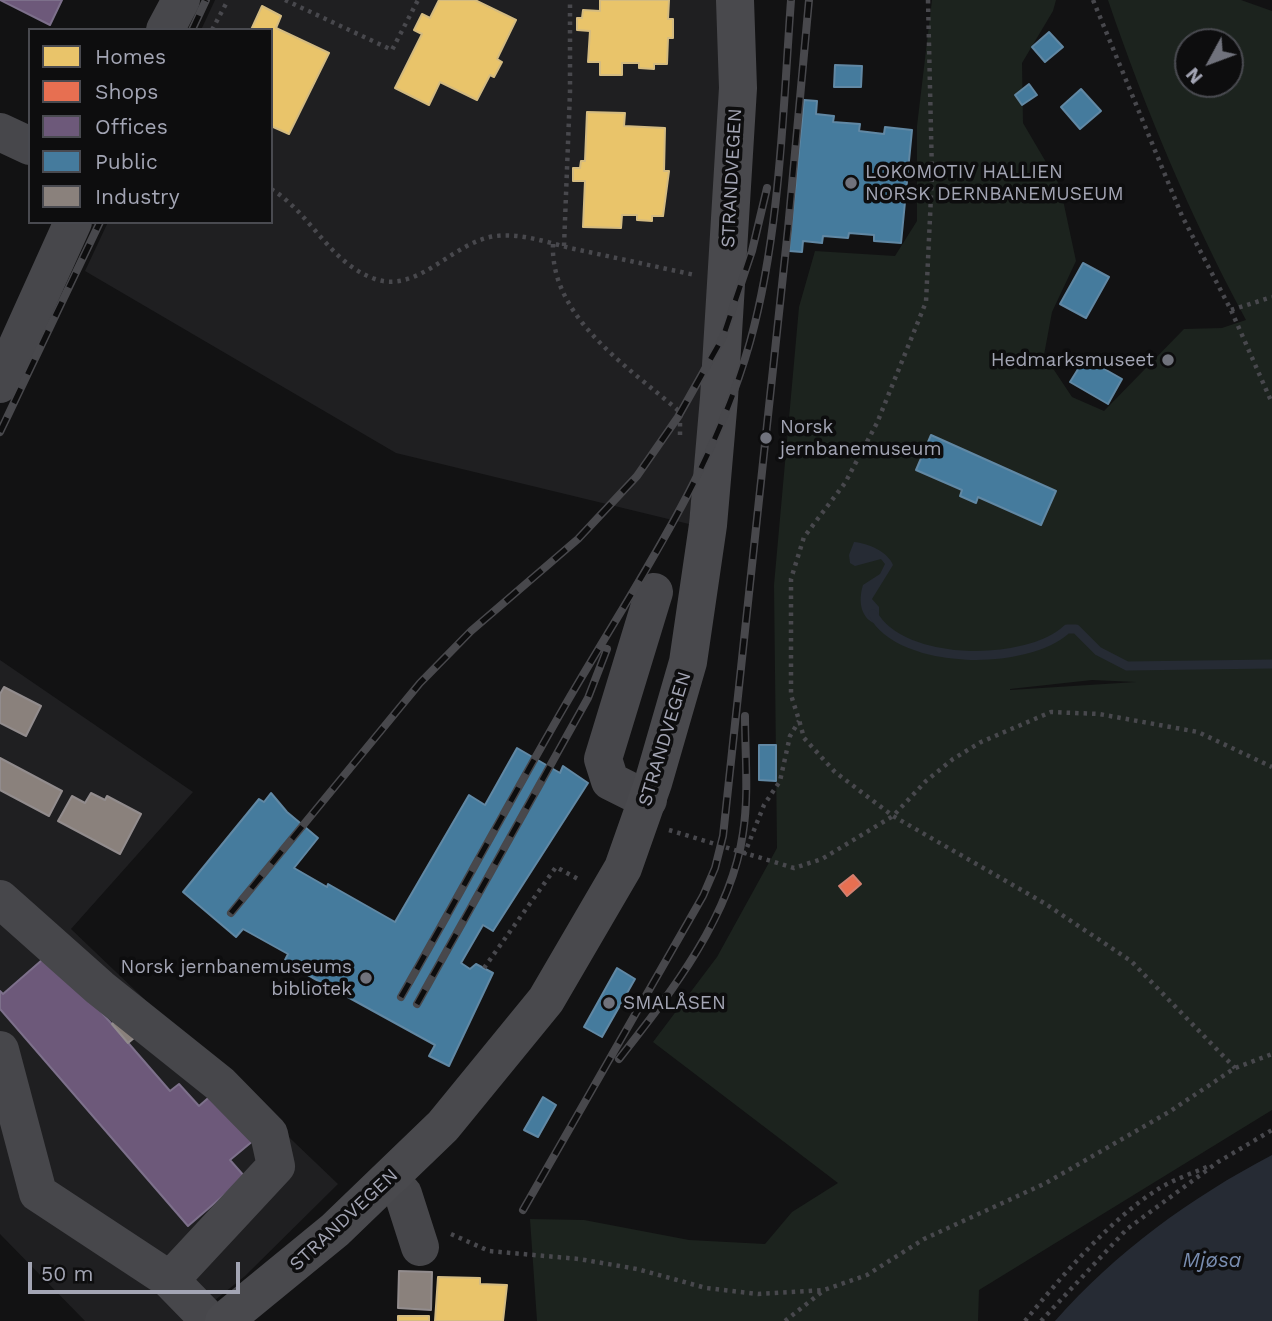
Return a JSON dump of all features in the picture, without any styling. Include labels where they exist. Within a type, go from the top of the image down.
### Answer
[{"type":"main road","name":"STRANDVEGEN","points":[[225,1321],[282,1277],[388,1180],[451,1117],[546,1000],[656,814],[688,662],[708,525],[719,398],[738,88],[735,0]]},
{"type":"street","points":[[166,28],[181,0]]},
{"type":"street","points":[[0,132],[28,145]]},
{"type":"street","points":[[0,384],[72,224]]},
{"type":"street","points":[[654,592],[603,759],[610,780],[656,814]]},
{"type":"street","points":[[0,899],[100,988],[220,1084],[269,1134],[276,1166],[170,1280]]},
{"type":"street","points":[[0,1050],[38,1193],[170,1280],[210,1321]]},
{"type":"street","points":[[388,1180],[403,1194],[434,1240]]},
{"type":"path","points":[[213,28],[228,0]]},
{"type":"path","points":[[285,0],[392,50],[418,0]]},
{"type":"path","points":[[564,246],[570,92],[570,0]]},
{"type":"path","points":[[928,0],[932,175],[926,302],[877,424],[845,483],[804,537],[791,579],[792,695],[804,738],[835,772],[893,816],[1044,903],[1131,961],[1235,1068]]},
{"type":"path","points":[[1093,0],[1182,216],[1231,310],[1272,402]]},
{"type":"path","points":[[273,190],[285,197],[333,252],[357,272],[377,280],[397,283],[419,274],[472,242],[493,236],[512,235],[696,275]]},
{"type":"path","points":[[553,244],[552,259],[564,299],[601,342],[680,412],[680,440]]},
{"type":"path","points":[[1231,310],[1272,297]]},
{"type":"path","points":[[656,814],[744,855],[794,868],[822,859],[893,816],[926,781],[953,759],[981,742],[1051,712],[1099,714],[1198,733],[1272,767]]},
{"type":"path","points":[[744,855],[764,805],[779,781],[790,736],[799,720]]},
{"type":"path","points":[[484,968],[556,867],[587,885]]},
{"type":"path","points":[[434,1240],[489,1251],[602,1263],[706,1288],[758,1294],[824,1290],[867,1275],[924,1239],[1046,1183],[1169,1112],[1235,1068],[1272,1055]]},
{"type":"path","points":[[1041,1321],[1127,1229],[1218,1162],[1272,1130]]},
{"type":"path","points":[[1025,1321],[1056,1283],[1119,1219],[1160,1188],[1218,1162]]},
{"type":"path","points":[[785,1321],[824,1290]]},
{"type":"shaded area","points":[[215,0],[727,0],[732,74],[689,524],[396,453],[85,271],[107,224],[273,224],[273,28],[202,28]]},
{"type":"shaded area","points":[[932,0],[1056,0],[1053,11],[1022,63],[1023,123],[1060,186],[1076,261],[1052,312],[1044,355],[1072,397],[1104,411],[1184,329],[1222,328],[1246,320],[1170,163],[1108,0],[1241,0],[1272,11],[1272,1110],[979,1290],[978,1321],[537,1321],[530,1219],[584,1220],[689,1240],[765,1244],[792,1212],[838,1183],[653,1042],[717,957],[777,848],[774,585],[799,307],[815,251],[895,256],[917,221],[917,126]],"holes":[[[1092,680],[1136,682],[1010,690]]]},
{"type":"shaded area","points":[[0,660],[193,792],[71,929],[338,1184],[245,1276],[189,1321],[85,1321],[0,1234]]},
{"type":"water","points":[[854,542],[877,549],[887,556],[893,565],[872,599],[879,607],[879,625],[864,614],[861,597],[863,585],[880,574],[885,564],[881,559],[855,566],[850,563],[849,555]]},
{"type":"water","name":"Mjøsa","points":[[1272,1155],[1272,1321],[1055,1321],[1103,1272],[1156,1228],[1212,1189]]},
{"type":"building: Homes","points":[[439,0],[475,0],[516,20],[497,59],[502,62],[494,77],[490,75],[477,100],[440,82],[429,105],[395,88],[422,34],[414,30],[422,14],[430,18]]},
{"type":"building: Homes","points":[[600,0],[669,0],[668,19],[673,19],[673,38],[668,38],[667,64],[654,64],[654,69],[639,68],[639,63],[622,63],[622,75],[600,75],[600,62],[588,62],[590,31],[577,30],[577,18],[582,18],[583,10],[600,11]]},
{"type":"building: Homes","points":[[262,6],[281,16],[276,28],[329,53],[289,134],[273,127],[273,28],[252,28]]},
{"type":"building: Homes","points":[[587,112],[625,113],[624,126],[665,128],[664,171],[669,171],[663,216],[652,216],[652,221],[637,220],[637,215],[622,215],[621,228],[583,227],[585,181],[573,181],[573,168],[580,168],[581,161],[585,161]]},
{"type":"building: Homes","points":[[438,1277],[480,1278],[480,1284],[507,1285],[503,1321],[435,1321]]},
{"type":"building: Homes","points":[[398,1316],[429,1316],[429,1321],[398,1321]]},
{"type":"building: Shops","points":[[853,875],[861,884],[847,896],[839,886]]},
{"type":"building: Offices","points":[[0,0],[62,0],[50,25]]},
{"type":"building: Offices","points":[[50,953],[170,1091],[179,1084],[199,1106],[214,1093],[254,1140],[230,1160],[245,1177],[188,1226],[0,1009],[0,991],[3,994]]},
{"type":"building: Public","points":[[1049,32],[1063,47],[1045,62],[1032,47]]},
{"type":"building: Public","points":[[835,65],[862,66],[861,87],[834,87]]},
{"type":"building: Public","points":[[1029,84],[1037,95],[1022,105],[1015,95]]},
{"type":"building: Public","points":[[1081,89],[1101,111],[1080,129],[1061,107]]},
{"type":"building: Public","name":"LOKOMOTIV HALLIEN NORSK DERNBANEMUSEUM","points":[[804,100],[817,101],[816,114],[834,116],[833,122],[860,124],[859,131],[884,134],[885,127],[912,130],[901,243],[874,241],[874,235],[849,233],[848,238],[823,236],[822,243],[803,241],[802,252],[789,251]]},
{"type":"building: Public","points":[[1083,263],[1109,277],[1086,318],[1060,304]]},
{"type":"building: Public","points":[[1085,358],[1122,379],[1108,404],[1070,382]]},
{"type":"building: Public","points":[[931,435],[1056,491],[1041,525],[978,497],[976,503],[960,496],[962,490],[916,470]]},
{"type":"building: Public","points":[[759,745],[776,745],[776,781],[759,780]]},
{"type":"building: Public","points":[[517,748],[560,773],[563,766],[588,783],[493,931],[483,925],[461,963],[470,969],[476,964],[493,973],[449,1066],[429,1056],[435,1045],[284,962],[288,954],[243,929],[236,937],[183,892],[259,799],[264,802],[271,793],[287,812],[318,838],[294,868],[395,922],[469,795],[485,805]]},
{"type":"building: Public","name":"SMALÅSEN","points":[[617,968],[635,979],[602,1037],[584,1027]]},
{"type":"building: Public","points":[[543,1097],[556,1105],[538,1137],[524,1130]]},
{"type":"building: Industry","points":[[4,687],[41,706],[26,736],[0,723],[0,694]]},
{"type":"building: Industry","points":[[0,758],[62,791],[49,816],[0,790]]},
{"type":"building: Industry","points":[[91,793],[105,800],[107,796],[141,814],[120,854],[58,821],[72,796],[85,803]]},
{"type":"building: Industry","points":[[127,1010],[145,1029],[128,1043],[112,1024]]},
{"type":"building: Industry","points":[[399,1271],[432,1272],[431,1310],[398,1308]]},
{"type":"waterway","points":[[873,614],[888,631],[910,644],[937,652],[966,655],[1024,650],[1049,641],[1067,629],[1076,629],[1098,651],[1127,666],[1272,664]]},
{"type":"railway","points":[[193,28],[206,0]]},
{"type":"railway","points":[[401,997],[567,702],[670,527],[694,483],[734,390],[750,342],[768,259],[779,172],[791,0]]},
{"type":"railway","points":[[523,1210],[703,896],[715,868],[723,836],[788,229],[809,0]]},
{"type":"railway","points":[[231,913],[420,683],[471,631],[578,539],[637,476],[678,417],[723,337],[752,251],[767,188]]},
{"type":"railway","points":[[0,432],[99,224]]},
{"type":"railway","points":[[417,1004],[588,698],[607,649]]},
{"type":"railway","points":[[619,1059],[696,953],[726,895],[736,864],[745,818],[745,716]]},
{"type":"place","name":"LOKOMOTIV HALLIEN NORSK DERNBANEMUSEUM","points":[[851,183]]},
{"type":"place","name":"Hedmarksmuseet","points":[[1168,360]]},
{"type":"place","name":"Norsk jernbanemuseum","points":[[766,438]]},
{"type":"place","name":"Norsk jernbanemuseums bibliotek","points":[[366,978]]},
{"type":"place","name":"SMALÅSEN","points":[[609,1003]]}]
